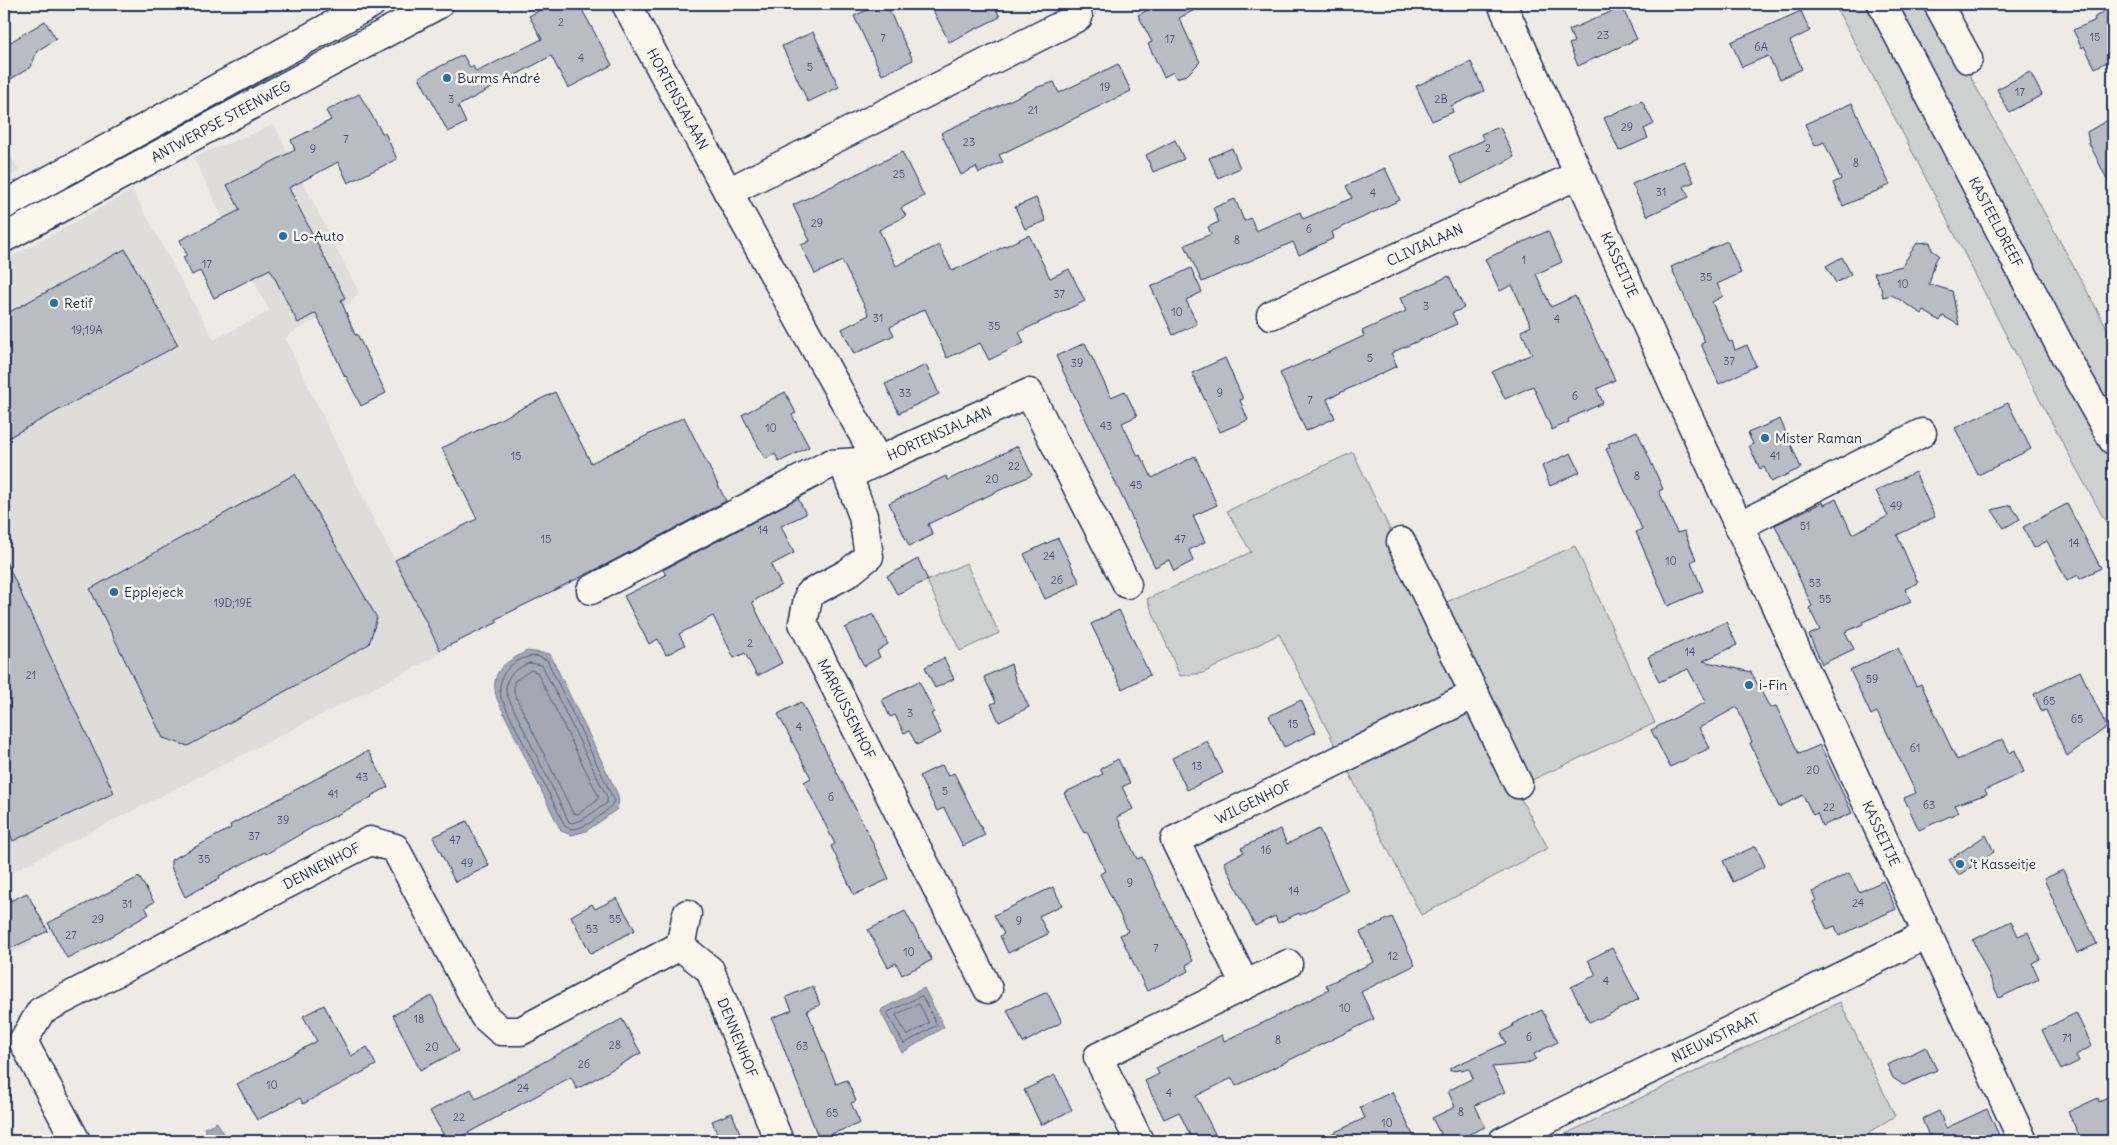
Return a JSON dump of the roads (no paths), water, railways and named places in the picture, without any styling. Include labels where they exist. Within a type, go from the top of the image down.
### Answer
[{"type":"street","points":[[4,205],[371,4]]},
{"type":"street","name":"ANTWERPSE STEENWEG","points":[[4,238],[439,4]]},
{"type":"street","name":"HORTENSIALAAN","points":[[626,4],[878,461],[1029,394],[1127,584]]},
{"type":"street","name":"KASSEITJE","points":[[1502,4],[1739,526],[2023,1141]]},
{"type":"street","name":"KASTEELDREEF","points":[[1882,4],[2068,361],[2113,440]]},
{"type":"street","points":[[1938,4],[1968,59]]},
{"type":"street","points":[[728,192],[1078,16]]},
{"type":"street","name":"CLIVIALAAN","points":[[1271,315],[1578,174]]},
{"type":"street","points":[[1739,526],[1922,433]]},
{"type":"street","points":[[591,590],[830,464],[878,461]]},
{"type":"street","name":"MARKUSSENHOF","points":[[878,461],[848,476],[863,516],[869,556],[848,573],[809,594],[803,623],[988,989]]},
{"type":"street","points":[[1401,542],[1518,784]]},
{"type":"street","name":"WILGENHOF","points":[[1244,985],[1175,840],[1475,694]]},
{"type":"street","name":"DENNENHOF","points":[[76,1141],[23,1041],[41,1011],[370,841],[395,848],[484,1016],[501,1031],[521,1031],[680,946],[710,970],[779,1141]]},
{"type":"street","points":[[680,946],[687,914]]},
{"type":"street","name":"NIEUWSTRAAT","points":[[1503,1141],[1928,934]]},
{"type":"street","points":[[1139,1141],[1098,1057],[1288,964]]},
{"type":"water","points":[[527,651],[550,654],[617,793],[619,801],[617,809],[605,818],[586,831],[572,835],[561,831],[497,699],[495,681],[500,669]]},
{"type":"water","points":[[924,988],[944,1027],[902,1053],[881,1012],[882,1009]]},
{"type":"water","points":[[217,1122],[227,1141],[211,1141],[204,1128]]},
{"type":"place","name":"Burms André","points":[[447,78]]},
{"type":"place","name":"Lo-Auto","points":[[283,236]]},
{"type":"place","name":"Retif","points":[[54,303]]},
{"type":"place","name":"Mister Raman","points":[[1765,438]]},
{"type":"place","name":"Epplejeck","points":[[114,592]]},
{"type":"place","name":"i-Fin","points":[[1749,685]]},
{"type":"place","name":"'t Kasseitje","points":[[1960,864]]}]
